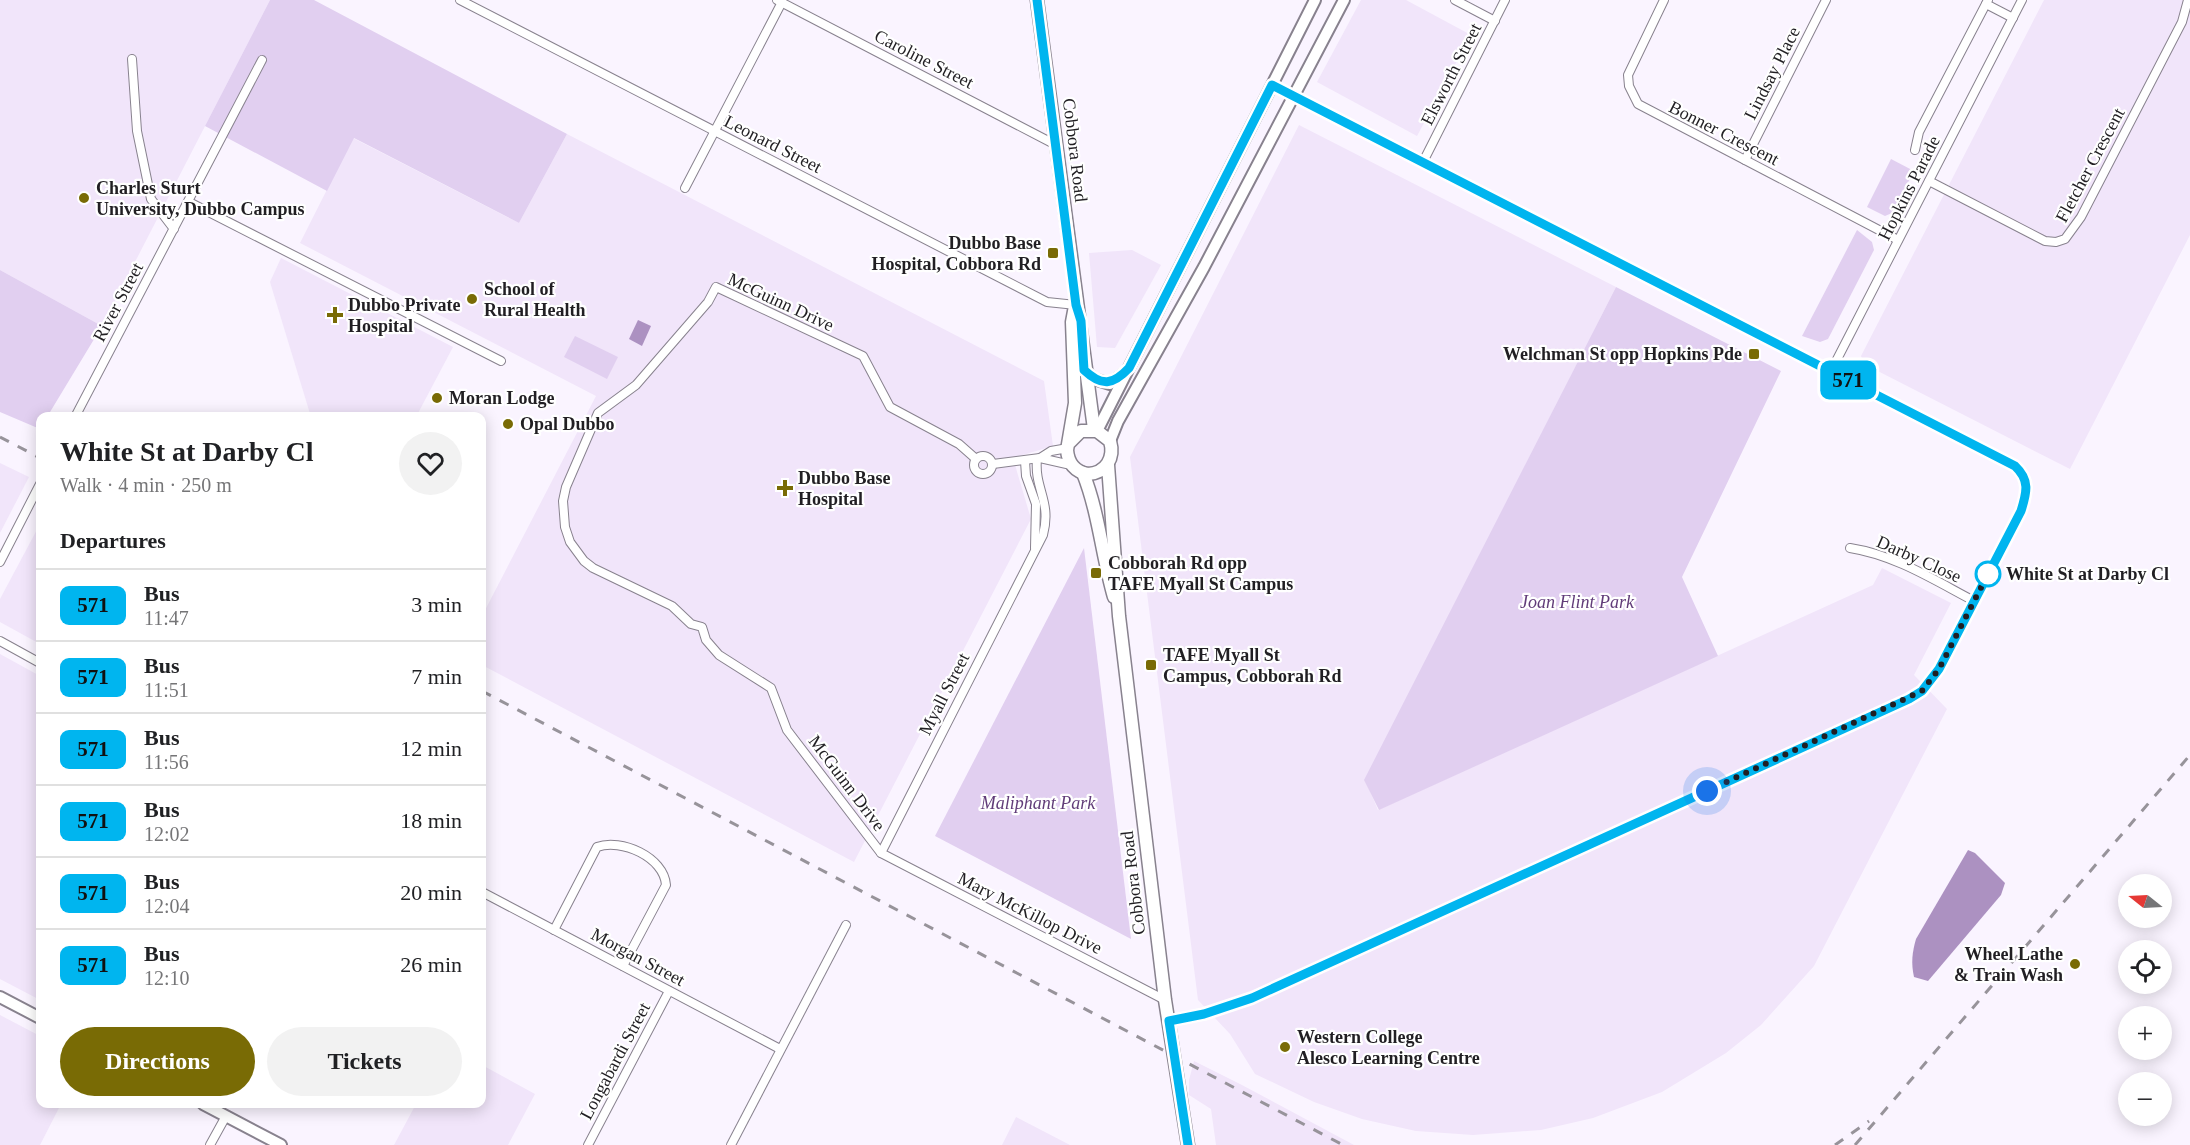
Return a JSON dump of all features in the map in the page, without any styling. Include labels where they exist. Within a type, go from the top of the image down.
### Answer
[{"type":"main road","name":"Cobbora Road","points":[[1037,0],[1076,305],[1081,321],[1084,370],[1096,430]]},
{"type":"main road","name":"Cobbora Road","points":[[1068,446],[1075,403],[1072,322],[1076,305]]},
{"type":"main road","points":[[1096,430],[1110,441],[1112,453],[1108,465],[1097,472],[1083,473],[1071,465],[1068,446],[1081,431],[1096,430]]},
{"type":"main road","name":"Cobbora Road","points":[[1108,465],[1119,616],[1166,1000],[1188,1145]]},
{"type":"main road","name":"Cobbora Road","points":[[1083,473],[1091,493],[1103,560],[1119,616]]},
{"type":"street","name":"Leonard Street","points":[[460,0],[1047,302],[1076,305]]},
{"type":"street","points":[[1110,441],[1124,409],[1294,97],[1344,0]]},
{"type":"street","points":[[1455,0],[1495,21]]},
{"type":"street","name":"Elsworth Street","points":[[1423,162],[1505,0]]},
{"type":"street","name":"Bonner Crescent","points":[[1664,0],[1628,75],[1632,95],[1647,110],[1898,240]]},
{"type":"street","name":"Lindsay Place","points":[[1745,160],[1826,0]]},
{"type":"street","name":"Hopkins Parade","points":[[1831,371],[2022,0]]},
{"type":"street","name":"Fletcher Crescent","points":[[1929,181],[2044,241],[2056,242],[2065,239],[2081,217],[2182,22],[2187,0]]},
{"type":"street","points":[[686,188],[780,1]]},
{"type":"street","name":"Caroline Street","points":[[780,1],[1056,145]]},
{"type":"street","points":[[1096,430],[1314,1]]},
{"type":"street","name":"Hopkins Parade","points":[[1915,150],[1919,132],[1987,2],[2013,18]]},
{"type":"street","points":[[132,59],[137,131],[151,199],[174,229]]},
{"type":"street","name":"River Street","points":[[78,412],[262,60]]},
{"type":"street","points":[[1169,1021],[1204,1014],[1252,998],[1909,699],[1931,681],[2021,511],[2027,493],[2027,481],[2015,466],[1272,85]]},
{"type":"street","points":[[189,202],[501,361]]},
{"type":"street","name":"McGuinn Drive","points":[[881,853],[787,730],[771,688],[719,655],[706,640],[702,627],[691,624],[675,608],[584,561],[570,542],[565,527],[563,501],[566,487],[597,413],[636,385],[708,302],[716,287],[863,356],[890,407],[959,444],[976,459]]},
{"type":"street","points":[[1084,370],[1094,379],[1110,384],[1118,380],[1129,368]]},
{"type":"street","points":[[1038,459],[1051,451],[1068,446]]},
{"type":"street","points":[[987,456],[993,464],[990,471],[982,474],[975,468],[976,459],[987,456]]},
{"type":"street","points":[[993,464],[1038,459],[1071,465]]},
{"type":"street","name":"Myall Street","points":[[881,853],[1043,535],[1047,514],[1044,495],[1036,474],[1038,459]]},
{"type":"street","name":"Myall Street","points":[[1025,460],[1026,476],[1036,504],[1035,549]]},
{"type":"street","points":[[0,562],[36,492]]},
{"type":"street","name":"Darby Close","points":[[1850,548],[1876,552],[1891,558],[1974,601]]},
{"type":"street","points":[[0,641],[36,661]]},
{"type":"street","points":[[554,930],[597,847],[616,843],[636,852],[660,866],[665,874],[666,885],[623,966]]},
{"type":"street","name":"Mary McKillop Drive","points":[[881,853],[1166,1000]]},
{"type":"street","name":"Morgan Street","points":[[486,894],[780,1049]]},
{"type":"street","points":[[731,1145],[846,925]]},
{"type":"street","name":"Longabardi Street","points":[[588,1145],[669,991]]},
{"type":"street","points":[[0,997],[36,1016]]},
{"type":"street","points":[[213,1108],[281,1145]]},
{"type":"street","points":[[210,1145],[226,1116]]},
{"type":"shaded area","name":"Charles Sturt University, Dubbo Campus","points":[[0,0],[270,0],[102,326],[0,270]]},
{"type":"shaded area","points":[[1361,0],[1406,0],[1471,35],[1417,136],[1317,82]]},
{"type":"shaded area","points":[[2044,0],[2190,0],[2190,235],[2070,469],[1864,364],[1861,356]]},
{"type":"shaded area","points":[[1299,125],[1616,287],[1365,780],[1378,810],[1873,585],[1882,568],[1951,603],[1914,675],[1947,709],[1814,966],[1761,1025],[1726,1053],[1662,1092],[1593,1118],[1541,1130],[1473,1135],[1416,1131],[1362,1119],[1314,1102],[1255,1074],[1230,1034],[1198,1000],[1130,457]]},
{"type":"shaded area","name":"Dubbo Base Hospital","points":[[567,134],[1044,381],[1053,446],[1013,458],[1031,519],[854,862],[486,667],[486,608],[596,396],[300,243],[353,138],[519,223]]},
{"type":"shaded area","points":[[1132,250],[1161,265],[1115,348],[1097,347],[1089,253]]},
{"type":"shaded area","name":"Dubbo Private Hospital","points":[[281,258],[453,347],[419,412],[309,412],[270,282]]},
{"type":"shaded area","points":[[638,320],[651,326],[642,346],[629,339]]},
{"type":"shaded area","points":[[0,463],[29,477],[0,533]]},
{"type":"shaded area","points":[[36,532],[36,642],[0,622],[0,599]]},
{"type":"shaded area","points":[[0,654],[36,674],[36,998],[0,979]]},
{"type":"shaded area","points":[[1968,850],[1975,853],[2005,883],[2001,895],[1928,981],[1914,977],[1912,958],[1916,939]]},
{"type":"shaded area","points":[[0,1015],[36,1034],[36,1108],[59,1108],[40,1145],[0,1145]]},
{"type":"shaded area","points":[[1194,1061],[1354,1145],[1216,1145],[1211,1109],[1189,1095],[1189,1080]]},
{"type":"shaded area","points":[[486,1067],[535,1094],[508,1145],[394,1145],[414,1108],[486,1108]]},
{"type":"shaded area","points":[[1016,1117],[1070,1145],[1002,1145]]},
{"type":"green space","points":[[270,0],[314,0],[567,134],[519,223],[354,138],[327,191],[205,126]]},
{"type":"green space","points":[[1891,159],[1914,171],[1892,213],[1885,216],[1867,207]]},
{"type":"green space","points":[[1857,230],[1872,242],[1874,250],[1828,339],[1820,342],[1802,336]]},
{"type":"green space","points":[[0,270],[102,326],[50,412],[36,412],[36,427],[0,412]]},
{"type":"green space","name":"Joan Flint Park","points":[[1616,287],[1781,371],[1682,577],[1718,656],[1379,810],[1364,780]]},
{"type":"green space","points":[[575,336],[618,357],[607,379],[564,357]]},
{"type":"green space","name":"Maliphant Park","points":[[1084,548],[1131,939],[935,836]]},
{"type":"railway","points":[[0,437],[36,456]]},
{"type":"railway","points":[[486,693],[1343,1145]]},
{"type":"railway","points":[[1855,1145],[2190,755]]},
{"type":"railway","points":[[1835,1145],[1869,1121]]},
{"type":"bus line","name":"571","points":[[1037,0],[1076,305],[1081,321],[1084,370],[1101,383],[1110,384],[1118,380],[1129,368],[1272,85],[2015,466],[2027,481],[2027,493],[2021,511],[1939,669],[1922,691],[1909,699],[1252,998],[1227,1008],[1169,1021],[1188,1145]]},
{"type":"place","name":"Charles Sturt University, Dubbo Campus","points":[[84,198]]},
{"type":"place","name":"Dubbo Base Hospital, Cobbora Rd","points":[[1053,253]]},
{"type":"place","name":"School of Rural Health","points":[[472,299]]},
{"type":"place","name":"Dubbo Private Hospital","points":[[335,315]]},
{"type":"place","name":"Welchman St opp Hopkins Pde","points":[[1754,354]]},
{"type":"place","name":"Moran Lodge","points":[[437,398]]},
{"type":"place","name":"Opal Dubbo","points":[[508,424]]},
{"type":"place","name":"Dubbo Base Hospital","points":[[785,488]]},
{"type":"place","name":"Cobborah Rd opp TAFE Myall St Campus","points":[[1096,573]]},
{"type":"place","name":"White St at Darby Cl","points":[[1988,574]]},
{"type":"place","name":"TAFE Myall St Campus, Cobborah Rd","points":[[1151,665]]},
{"type":"place","name":"Wheel Lathe & Train Wash","points":[[2075,964]]},
{"type":"place","name":"Western College Alesco Learning Centre","points":[[1285,1047]]},
{"type":"route","points":[[1707,791],[1922,691],[1939,669],[1988,574]]}]
